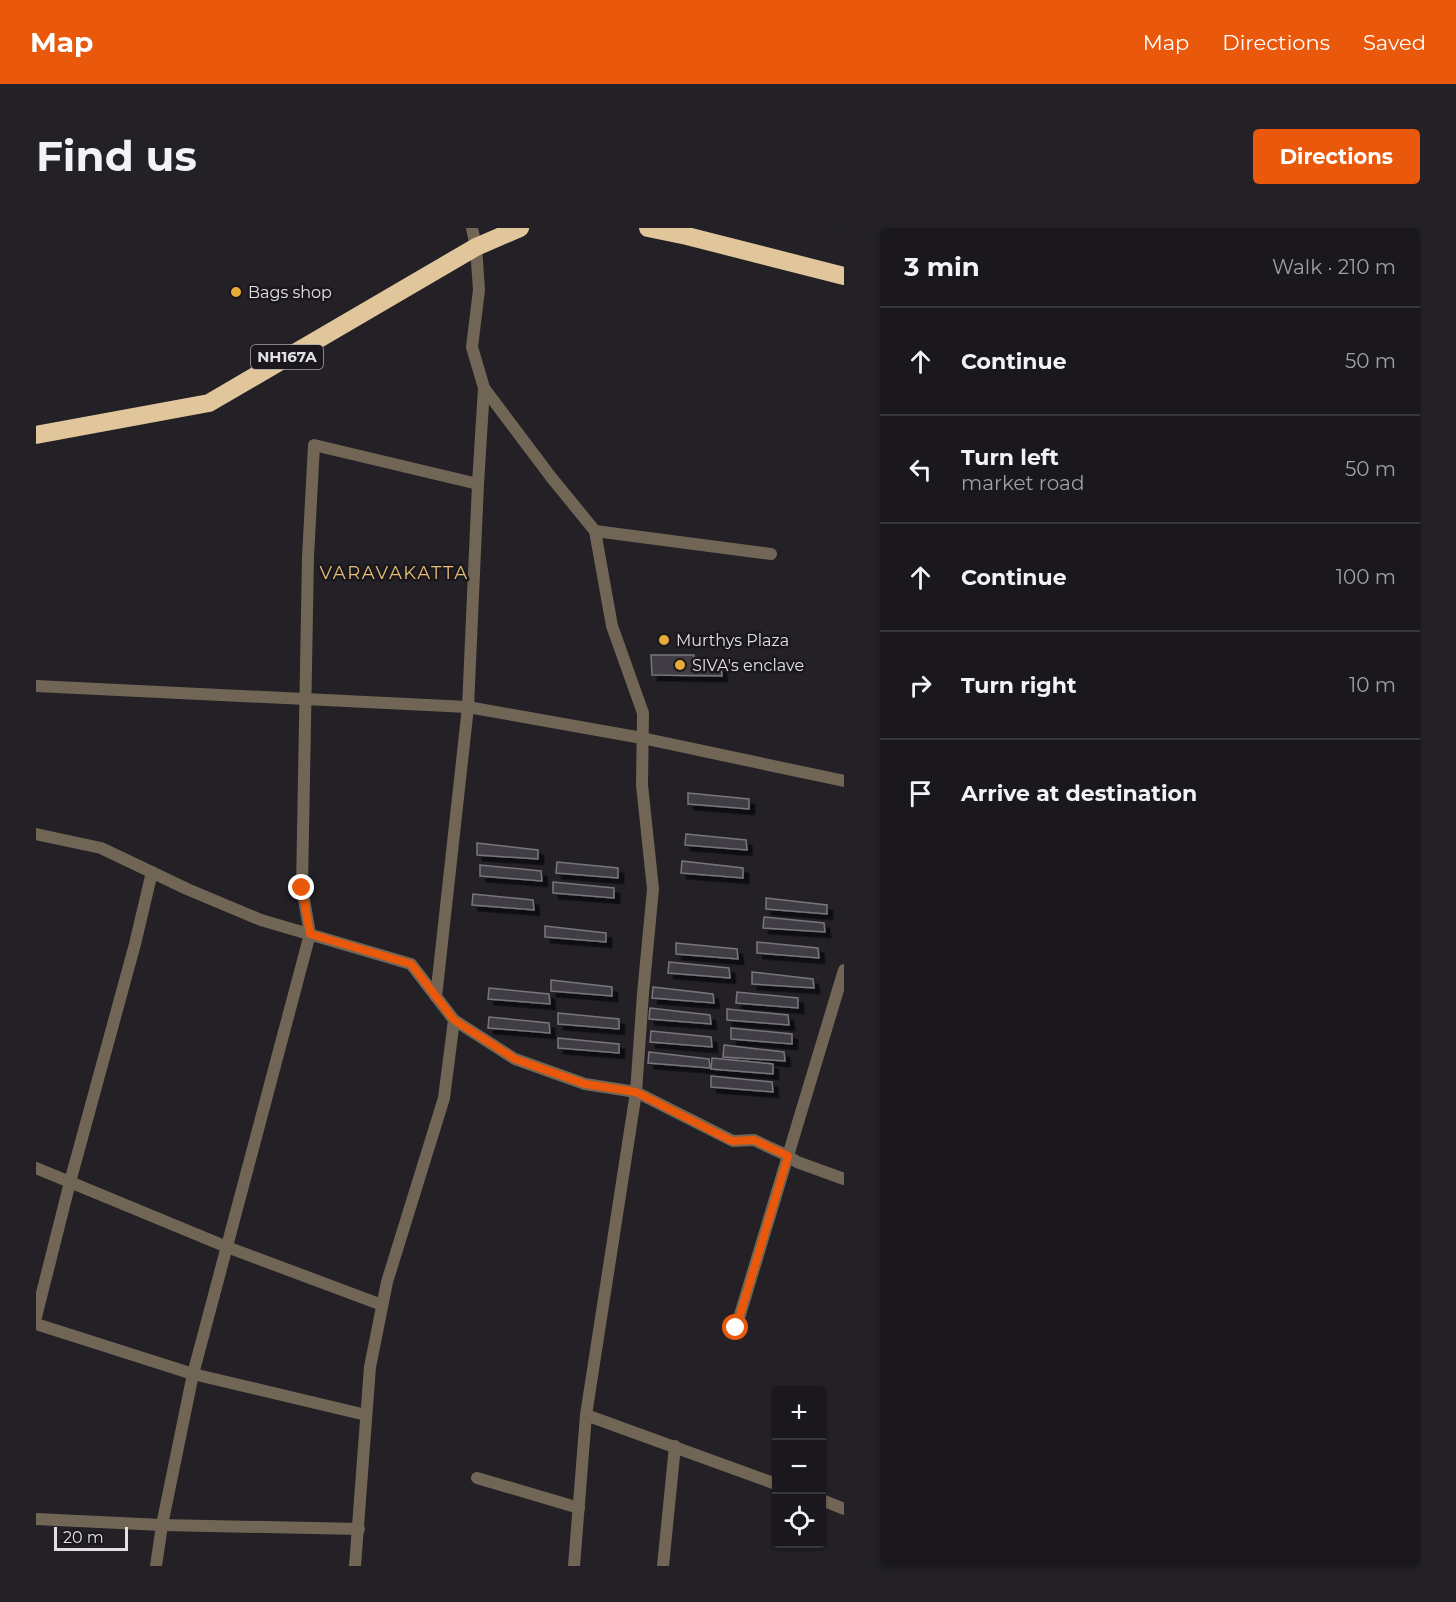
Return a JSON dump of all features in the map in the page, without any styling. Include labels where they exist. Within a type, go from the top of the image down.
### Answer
[{"type":"highway","name":"NH167A","points":[[36,435],[209,403],[476,247],[520,228]]},
{"type":"highway","points":[[648,228],[844,276]]},
{"type":"street","points":[[436,997],[468,707],[484,388],[472,347],[478,290],[476,247],[472,228]]},
{"type":"street","points":[[484,388],[595,531],[612,626],[642,713],[642,785],[653,889],[642,994],[636,1092],[586,1415],[574,1566]]},
{"type":"street","points":[[156,1566],[162,1525],[193,1374],[310,934],[302,888],[308,557],[314,445],[478,484]]},
{"type":"street","points":[[595,531],[771,554]]},
{"type":"street","points":[[36,686],[468,707],[642,738],[844,781]]},
{"type":"street","points":[[36,834],[101,849],[261,920],[411,964],[454,1020],[515,1059],[585,1084],[636,1092],[732,1141],[754,1140],[797,1162],[844,1179]]},
{"type":"street","points":[[36,1317],[152,872]]},
{"type":"street","points":[[736,1328],[844,970]]},
{"type":"street","points":[[355,1566],[370,1367],[387,1282],[444,1098],[454,1020]]},
{"type":"street","points":[[36,1168],[227,1247],[382,1305]]},
{"type":"street","points":[[36,1324],[193,1374],[366,1415]]},
{"type":"street","points":[[586,1415],[772,1482]]},
{"type":"street","points":[[663,1566],[675,1446]]},
{"type":"street","points":[[477,1478],[579,1508]]},
{"type":"street","points":[[826,1502],[844,1509]]},
{"type":"street","points":[[36,1519],[162,1525],[358,1529]]},
{"type":"building","name":"SIVA's enclave","points":[[651,655],[694,655],[694,665],[721,666],[722,676],[652,675]]},
{"type":"building","points":[[688,793],[749,799],[749,809],[688,804]]},
{"type":"building","points":[[686,834],[746,840],[747,850],[685,845]]},
{"type":"building","points":[[477,843],[538,850],[538,859],[477,855]]},
{"type":"building","points":[[682,861],[743,868],[743,878],[681,873]]},
{"type":"building","points":[[557,862],[618,868],[618,878],[556,873]]},
{"type":"building","points":[[480,865],[541,871],[542,881],[480,876]]},
{"type":"building","points":[[553,882],[614,888],[614,898],[553,893]]},
{"type":"building","points":[[473,894],[533,900],[534,910],[472,905]]},
{"type":"building","points":[[766,898],[827,905],[827,914],[766,909]]},
{"type":"building","points":[[764,917],[824,923],[825,932],[763,928]]},
{"type":"building","points":[[545,926],[606,933],[606,942],[545,937]]},
{"type":"building","points":[[757,942],[818,948],[819,958],[757,953]]},
{"type":"building","points":[[676,943],[737,949],[738,959],[676,954]]},
{"type":"building","points":[[669,962],[729,968],[730,978],[668,973]]},
{"type":"building","points":[[752,972],[813,979],[814,988],[752,984]]},
{"type":"building","points":[[551,980],[612,987],[612,996],[551,991]]},
{"type":"building","points":[[653,987],[713,994],[714,1003],[652,998]]},
{"type":"building","points":[[489,988],[549,994],[550,1004],[488,999]]},
{"type":"building","points":[[737,992],[798,998],[798,1008],[736,1003]]},
{"type":"building","points":[[650,1008],[710,1015],[711,1024],[649,1019]]},
{"type":"building","points":[[727,1009],[788,1015],[789,1025],[727,1020]]},
{"type":"building","points":[[558,1013],[619,1019],[619,1029],[558,1024]]},
{"type":"building","points":[[489,1017],[549,1023],[550,1033],[488,1028]]},
{"type":"building","points":[[731,1028],[792,1034],[792,1044],[731,1039]]},
{"type":"building","points":[[651,1031],[711,1037],[712,1047],[650,1042]]},
{"type":"building","points":[[558,1038],[619,1044],[619,1053],[558,1048]]},
{"type":"building","points":[[724,1045],[784,1052],[785,1061],[723,1057]]},
{"type":"building","points":[[649,1052],[709,1059],[710,1068],[648,1063]]},
{"type":"building","points":[[712,1058],[773,1064],[773,1074],[711,1069]]},
{"type":"building","points":[[711,1076],[772,1082],[773,1092],[711,1087]]},
{"type":"place","name":"Bags shop","points":[[236,292]]},
{"type":"place","name":"Murthys Plaza","points":[[664,640]]},
{"type":"place","name":"SIVA's enclave","points":[[680,665]]},
{"type":"district","name":"VARAVAKATTA","points":[[394,573]]},
{"type":"route","points":[[302,888],[310,934],[411,964],[454,1020],[515,1059],[585,1084],[636,1092],[732,1141],[754,1140],[788,1156],[736,1328]]}]
